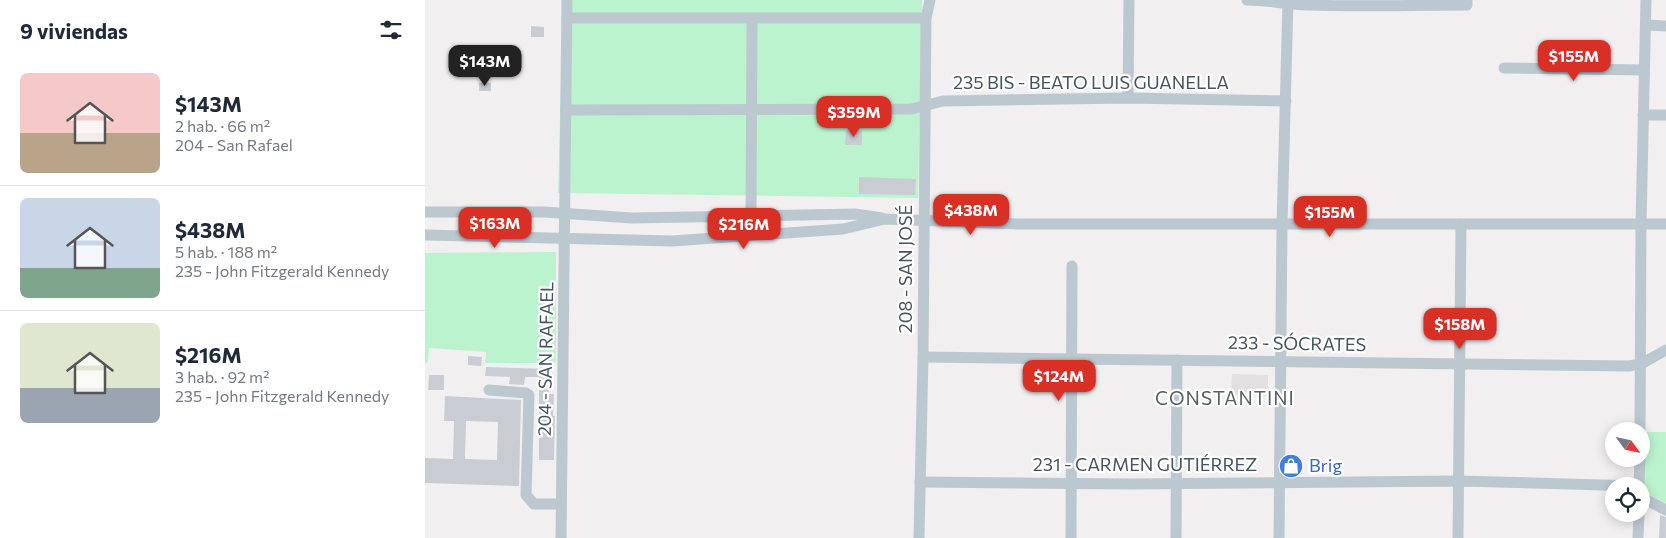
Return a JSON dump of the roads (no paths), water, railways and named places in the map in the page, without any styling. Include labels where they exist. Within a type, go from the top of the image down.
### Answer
[{"type":"street","name":"204 - SAN RAFAEL","points":[[561,538],[566,237],[567,0]]},
{"type":"street","name":"208 - SAN JOSÉ","points":[[919,538],[923,358],[924,107],[926,18],[930,0]]},
{"type":"street","points":[[1128,98],[1129,0]]},
{"type":"street","points":[[1247,0],[1377,3],[1467,2]]},
{"type":"street","points":[[1640,422],[1641,224],[1646,0]]},
{"type":"street","points":[[1279,538],[1282,225],[1288,2]]},
{"type":"street","points":[[567,18],[926,18]]},
{"type":"street","points":[[751,215],[752,19]]},
{"type":"street","points":[[1646,25],[1666,26]]},
{"type":"street","points":[[1504,68],[1644,70]]},
{"type":"street","name":"235 BIS - BEATO LUIS GUANELLA","points":[[566,110],[911,109],[943,101],[1128,98],[1286,101]]},
{"type":"street","points":[[1643,115],[1666,115]]},
{"type":"street","points":[[425,212],[566,214],[631,218],[855,214],[885,219],[1019,224],[1666,224]]},
{"type":"street","points":[[425,235],[672,241],[843,229],[885,219]]},
{"type":"street","points":[[1457,538],[1461,224]]},
{"type":"street","points":[[1071,538],[1072,266]]},
{"type":"street","name":"233 - SÓCRATES","points":[[923,358],[1072,358],[1629,366],[1641,364],[1666,350]]},
{"type":"street","points":[[1176,538],[1177,360]]},
{"type":"street","points":[[489,390],[526,393],[529,395],[526,495],[533,504],[561,504]]},
{"type":"street","name":"231 - CARMEN GUTIÉRREZ","points":[[920,482],[1177,484],[1459,481],[1605,485]]},
{"type":"street","points":[[1650,502],[1666,510]]},
{"type":"street","points":[[1638,538],[1639,522]]},
{"type":"place","name":"Brig","points":[[1291,466]]},
{"type":"district","name":"CONSTANTINI","points":[[1225,398]]}]
